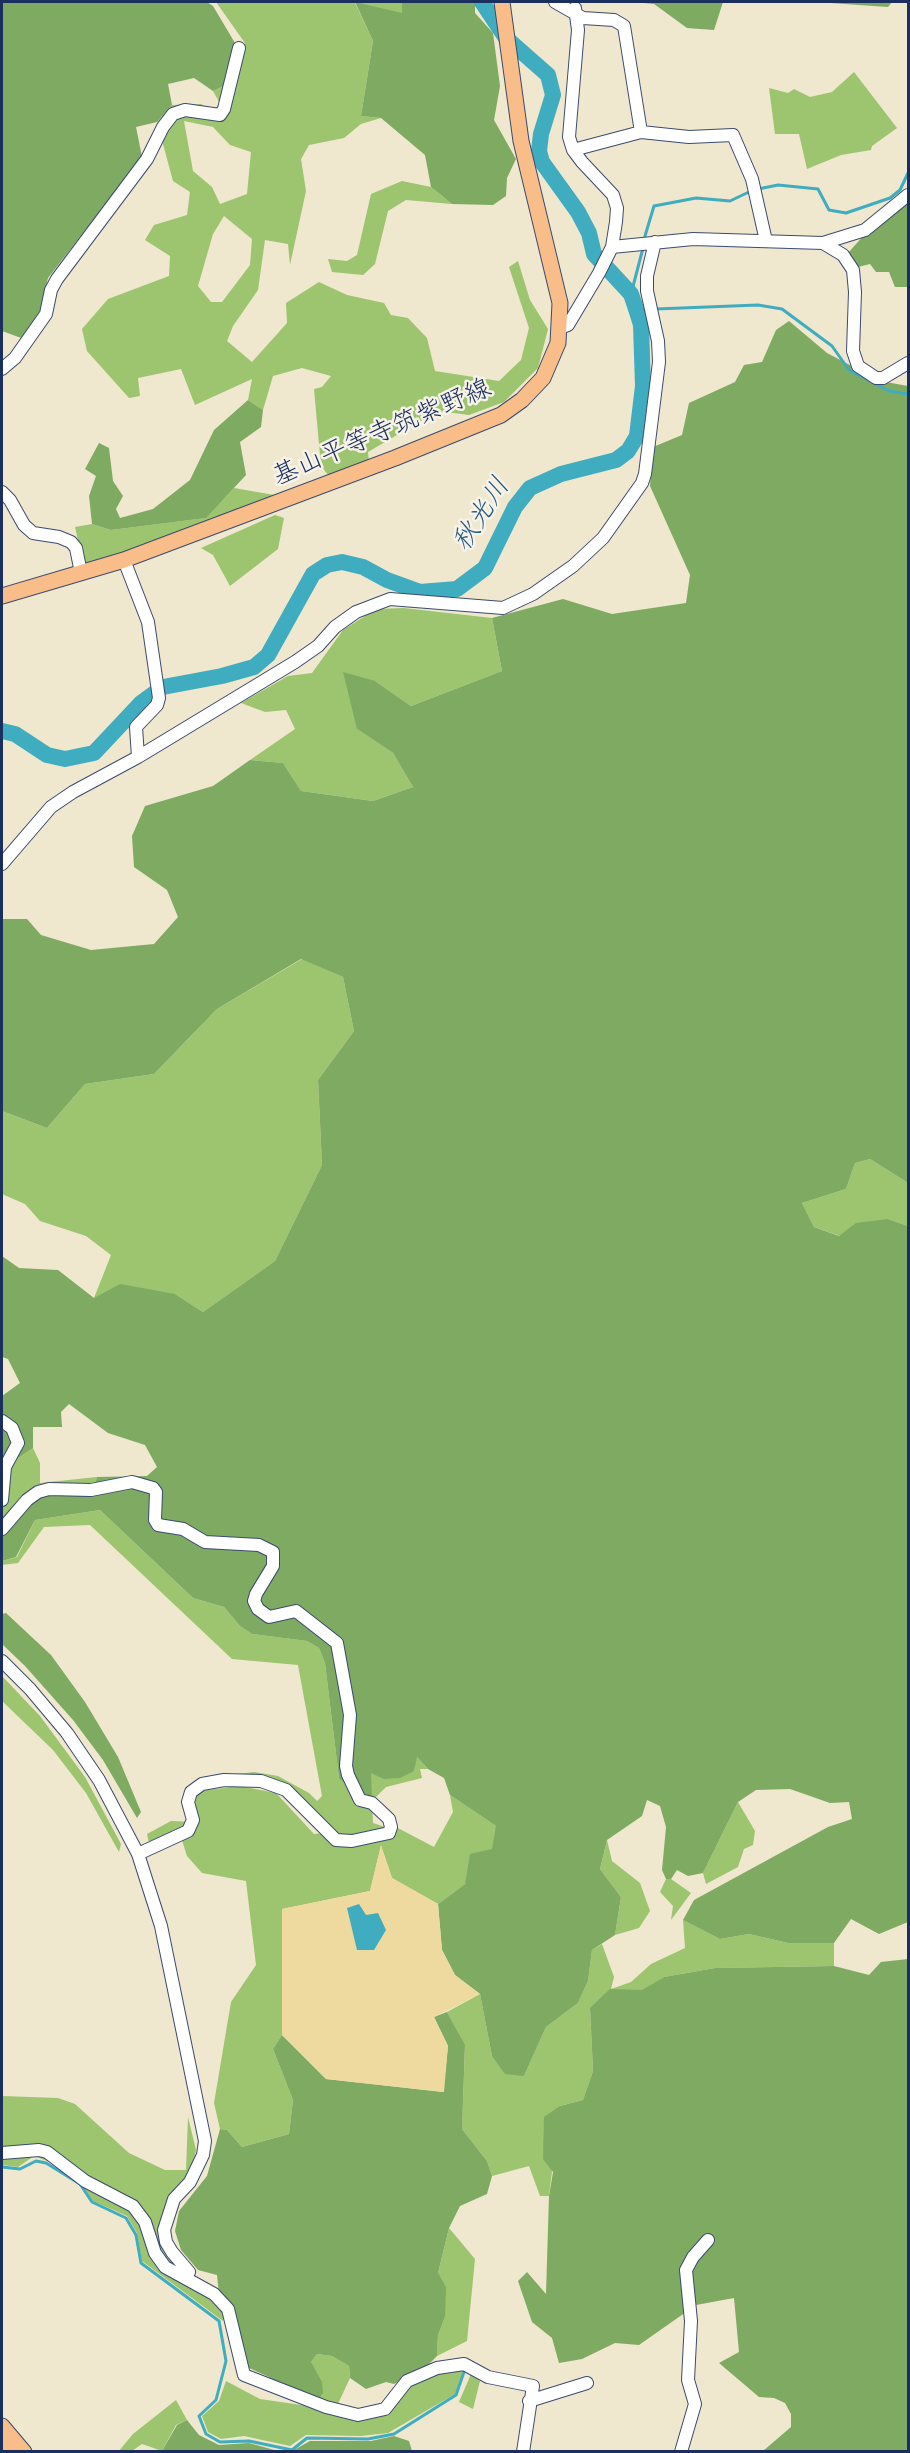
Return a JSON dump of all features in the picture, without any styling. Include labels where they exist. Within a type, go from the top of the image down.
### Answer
[{"type":"main road","name":"基山平等寺筑紫野線","points":[[2,596],[124,560],[282,503],[501,415],[522,400],[543,378],[553,359],[560,328],[560,303],[521,141],[507,53],[502,2]]},
{"type":"main road","points":[[2,2426],[24,2451]]},
{"type":"main road","points":[[2,2445],[8,2451]]},
{"type":"street","points":[[555,2],[577,15],[614,20],[624,26],[641,132]]},
{"type":"street","points":[[560,328],[568,325],[572,319],[609,252],[617,208],[613,195],[573,150],[569,137],[577,15],[573,2]]},
{"type":"street","points":[[2,369],[15,358],[45,314],[51,290],[57,279],[147,159],[163,128],[174,114],[184,110],[220,115],[224,109],[239,48]]},
{"type":"street","points":[[573,150],[641,132],[689,137],[734,135],[755,190],[766,241]]},
{"type":"street","points":[[609,252],[655,242],[693,239],[823,243],[866,230],[909,195]]},
{"type":"street","points":[[2,864],[51,807],[73,792],[138,757],[318,646],[334,627],[356,612],[390,599],[504,608],[533,594],[573,566],[603,538],[642,483],[645,474],[659,362],[658,341],[647,291],[647,276],[655,242]]},
{"type":"street","points":[[823,243],[843,255],[853,270],[853,351],[858,366],[876,378],[883,378],[909,363]]},
{"type":"street","points":[[2,492],[10,500],[24,525],[33,533],[59,537],[76,548],[81,573]]},
{"type":"street","points":[[124,560],[148,622],[159,698],[157,705],[142,718],[136,727],[138,757]]},
{"type":"street","points":[[2,1421],[12,1428],[18,1443],[5,1467],[2,1500]]},
{"type":"street","points":[[2,1529],[27,1500],[38,1492],[50,1489],[91,1490],[122,1482],[153,1488],[156,1492],[155,1520],[158,1525],[183,1529],[205,1542],[259,1545],[273,1552],[273,1566],[254,1601],[258,1609],[269,1617],[296,1611],[337,1643],[350,1715],[346,1766],[348,1775],[360,1800],[372,1803],[389,1819],[391,1827],[389,1833],[352,1841],[336,1840],[286,1790],[261,1781],[224,1780],[202,1784],[191,1792],[188,1802],[192,1820],[188,1831],[138,1854]]},
{"type":"street","points":[[2,1661],[67,1732],[99,1780],[138,1854],[160,1926],[205,2141],[203,2156],[190,2182],[174,2199],[164,2230],[166,2242],[189,2272],[186,2277]]},
{"type":"street","points":[[2,2153],[39,2150],[47,2152],[85,2181],[127,2202],[145,2222],[159,2260],[165,2266],[214,2294],[228,2309],[244,2374],[326,2407],[358,2415],[374,2414],[385,2409],[406,2381],[437,2368],[456,2364],[472,2367],[488,2378],[533,2386],[523,2451]]},
{"type":"street","points":[[681,2451],[695,2404],[688,2379],[691,2321],[686,2270],[693,2257],[708,2240]]},
{"type":"street","points":[[529,2401],[587,2383]]},
{"type":"green space","points":[[2,2],[207,2],[213,6],[235,43],[226,85],[213,91],[194,78],[168,84],[172,105],[157,122],[136,127],[142,157],[48,278],[39,315],[24,339],[2,331]]},
{"type":"green space","points":[[216,2],[402,2],[402,14],[355,3],[373,41],[361,116],[381,118],[361,124],[344,138],[309,145],[301,159],[306,191],[290,265],[288,244],[265,240],[258,290],[233,326],[227,341],[252,362],[287,323],[286,303],[319,282],[347,295],[384,303],[391,315],[408,318],[427,338],[435,371],[499,381],[521,360],[529,328],[509,267],[518,261],[530,300],[548,329],[538,368],[504,402],[469,415],[438,411],[368,452],[369,461],[329,476],[321,466],[314,389],[322,387],[331,376],[302,368],[273,376],[263,410],[248,400],[252,379],[195,405],[181,369],[138,378],[140,396],[129,398],[87,351],[82,329],[108,299],[169,276],[170,256],[145,240],[154,225],[187,215],[190,192],[173,181],[157,122],[172,105],[201,104],[214,112],[222,107],[213,91],[237,80],[245,43]],"holes":[[[184,121],[213,127],[230,145],[251,152],[247,194],[220,204],[212,187],[193,171]],[[224,216],[252,239],[250,265],[222,302],[211,302],[198,286],[213,234]]]},
{"type":"green space","points":[[355,2],[402,13],[402,2],[475,2],[475,13],[493,33],[500,86],[494,120],[516,159],[507,178],[506,196],[493,205],[452,204],[431,187],[425,155],[381,118],[361,116],[373,41]]},
{"type":"green space","points":[[632,2],[723,2],[714,30],[687,28],[654,4]]},
{"type":"green space","points":[[816,2],[892,2],[888,7]]},
{"type":"green space","points":[[854,72],[897,128],[872,146],[871,150],[841,155],[807,169],[799,134],[775,134],[769,88],[788,93],[794,89],[810,97],[832,92]]},
{"type":"green space","points":[[402,181],[431,187],[452,204],[406,200],[388,211],[375,264],[363,275],[332,272],[328,259],[347,261],[357,255],[371,194]]},
{"type":"green space","points":[[908,204],[908,287],[895,287],[889,272],[876,272],[870,264],[858,267],[848,253],[866,233]]},
{"type":"green space","points":[[789,321],[827,353],[880,381],[908,386],[908,1183],[870,1159],[855,1163],[846,1189],[802,1203],[814,1227],[839,1236],[856,1223],[888,1219],[908,1226],[908,1922],[879,1934],[851,1919],[834,1943],[788,1943],[749,1934],[720,1939],[683,1920],[694,1900],[828,1827],[852,1819],[849,1802],[830,1803],[790,1789],[756,1790],[738,1802],[703,1873],[688,1876],[677,1870],[671,1879],[666,1879],[662,1870],[666,1827],[660,1806],[647,1800],[642,1816],[607,1840],[600,1869],[621,1897],[615,1935],[592,1950],[588,1981],[578,2003],[546,2027],[524,2076],[505,2074],[492,2056],[480,1994],[455,1975],[442,1950],[438,1904],[465,1884],[470,1854],[492,1849],[496,1826],[450,1795],[444,1778],[428,1769],[417,1757],[414,1771],[400,1778],[384,1779],[371,1773],[372,1801],[360,1796],[339,1778],[325,1663],[319,1648],[307,1641],[252,1634],[240,1626],[224,1607],[193,1598],[100,1510],[35,1520],[16,1557],[2,1561],[2,1535],[9,1531],[28,1503],[52,1493],[93,1491],[97,1477],[147,1476],[157,1467],[145,1445],[108,1433],[69,1404],[61,1412],[62,1427],[33,1427],[33,1448],[2,1469],[2,1396],[20,1383],[8,1359],[2,1357],[2,1256],[19,1268],[58,1270],[94,1298],[120,1284],[175,1294],[203,1312],[275,1261],[322,1165],[318,1080],[354,1031],[343,977],[301,959],[217,1009],[154,1074],[85,1084],[47,1128],[2,1111],[2,919],[27,919],[41,935],[91,950],[154,944],[178,917],[167,890],[134,867],[132,836],[145,806],[213,786],[250,760],[283,763],[301,791],[373,801],[413,787],[393,753],[357,729],[343,672],[375,681],[411,706],[502,671],[492,618],[563,599],[612,614],[686,603],[690,575],[650,486],[653,447],[682,435],[689,403],[735,382],[744,365],[762,362],[776,330]]},
{"type":"green space","points":[[248,400],[263,410],[261,427],[240,442],[246,475],[206,518],[111,530],[92,524],[89,496],[96,476],[85,469],[99,443],[109,448],[113,481],[123,496],[116,509],[120,518],[153,509],[190,480],[214,430]]},
{"type":"green space","points":[[234,488],[280,496],[84,567],[75,527],[92,524],[111,530],[205,518]]},
{"type":"green space","points":[[275,515],[284,518],[278,549],[230,586],[213,555],[201,548]]},
{"type":"green space","points":[[404,608],[492,618],[502,671],[411,706],[375,681],[357,729],[393,753],[413,787],[373,801],[301,791],[283,763],[250,760],[295,729],[286,710],[265,712],[241,703],[288,676],[312,673],[343,630],[376,609]]},
{"type":"green space","points":[[302,959],[343,977],[354,1031],[318,1080],[322,1165],[275,1261],[203,1312],[175,1294],[94,1298],[111,1255],[86,1236],[40,1221],[25,1204],[2,1194],[2,1111],[47,1128],[85,1084],[154,1074],[217,1009]]},
{"type":"green space","points":[[870,1159],[908,1183],[908,1226],[888,1219],[840,1236],[814,1227],[802,1203],[846,1189],[855,1163]]},
{"type":"green space","points":[[33,1448],[40,1463],[40,1483],[97,1477],[93,1491],[28,1503],[9,1531],[2,1535],[2,1469]]},
{"type":"green space","points":[[100,1510],[193,1598],[224,1607],[240,1626],[252,1634],[307,1641],[319,1648],[325,1663],[339,1778],[371,1772],[414,1771],[416,1756],[428,1769],[420,1769],[422,1778],[386,1787],[372,1801],[373,1823],[385,1827],[394,1826],[434,1847],[453,1812],[450,1795],[496,1826],[566,1807],[492,1849],[465,1884],[438,1904],[392,1878],[381,1846],[370,1891],[282,1909],[282,2035],[273,2049],[293,2100],[289,2134],[242,2147],[227,2130],[220,2129],[214,2103],[231,2002],[256,1965],[246,1881],[202,1873],[187,1856],[179,1831],[149,1843],[147,1834],[171,1821],[196,1822],[195,1798],[199,1791],[240,1786],[276,1793],[314,1834],[334,1832],[302,1797],[266,1778],[231,1775],[254,1772],[278,1776],[309,1793],[317,1801],[322,1796],[298,1665],[232,1659],[90,1525],[44,1527],[18,1563],[2,1565],[2,1561],[17,1557],[35,1520]]},
{"type":"green space","points":[[6,1613],[51,1655],[85,1702],[118,1757],[141,1812],[137,1818],[103,1760],[73,1720],[2,1644],[2,1614]]},
{"type":"green space","points":[[2,1676],[40,1716],[85,1777],[121,1844],[119,1852],[86,1793],[53,1750],[2,1701]]},
{"type":"green space","points":[[738,1802],[755,1831],[753,1845],[744,1849],[738,1867],[706,1884],[703,1873]]},
{"type":"green space","points":[[607,1840],[612,1861],[640,1883],[650,1911],[639,1928],[615,1935],[621,1897],[600,1869]]},
{"type":"green space","points":[[666,1879],[671,1879],[691,1893],[671,1920],[673,1906],[660,1892]]},
{"type":"green space","points":[[683,1920],[720,1939],[749,1934],[788,1943],[834,1943],[834,1966],[715,1968],[664,1977],[643,1990],[590,2008],[593,2071],[583,2100],[560,2106],[549,2196],[540,2196],[529,2166],[492,2176],[487,2161],[462,2129],[465,2046],[447,2012],[480,1994],[492,2056],[524,2076],[546,2027],[578,2003],[588,1981],[592,1950],[602,1944],[614,1977],[611,1989],[631,1982],[651,1964],[685,1948]]},
{"type":"green space","points":[[908,1959],[908,2451],[763,2451],[791,2427],[791,2414],[785,2403],[774,2398],[759,2397],[719,2363],[739,2352],[734,2298],[696,2305],[639,2345],[615,2343],[582,2359],[559,2363],[552,2338],[532,2322],[518,2281],[527,2272],[546,2294],[549,2196],[553,2172],[543,2159],[544,2117],[560,2106],[583,2100],[593,2071],[590,2008],[610,1989],[642,1990],[664,1977],[715,1968],[834,1966],[869,1975],[881,1962]]},
{"type":"green space","points":[[447,2012],[465,2045],[462,2129],[487,2161],[492,2176],[487,2194],[460,2206],[449,2228],[438,2273],[446,2287],[445,2317],[438,2335],[437,2356],[425,2368],[394,2384],[386,2382],[366,2389],[350,2378],[349,2366],[332,2356],[317,2354],[311,2362],[322,2382],[323,2393],[318,2400],[270,2383],[269,2377],[249,2368],[219,2294],[217,2275],[198,2270],[181,2250],[175,2231],[179,2211],[207,2176],[220,2129],[227,2130],[242,2147],[289,2134],[293,2100],[273,2049],[282,2035],[326,2079],[443,2092],[448,2046],[434,2017]]},
{"type":"green space","points":[[2,2096],[58,2098],[75,2104],[129,2153],[165,2170],[186,2170],[188,2117],[196,2150],[192,2170],[162,2246],[215,2299],[226,2314],[223,2321],[142,2261],[137,2233],[127,2216],[93,2201],[80,2182],[47,2161],[34,2156],[18,2167],[2,2165]]},
{"type":"green space","points":[[449,2228],[475,2259],[467,2341],[437,2356],[438,2335],[445,2317],[438,2273]]},
{"type":"green space","points":[[317,2354],[332,2356],[349,2366],[350,2378],[337,2406],[318,2400],[311,2362]]},
{"type":"green space","points":[[464,2368],[455,2394],[388,2433],[361,2436],[306,2435],[290,2446],[244,2436],[221,2439],[208,2432],[202,2416],[219,2401],[226,2381],[260,2399],[377,2416],[406,2387],[441,2369]]},
{"type":"green space","points":[[471,2374],[480,2381],[473,2409],[459,2402]]},
{"type":"green space","points":[[176,2400],[187,2420],[176,2425],[162,2451],[142,2444],[132,2451],[118,2452],[133,2434]]},
{"type":"green space","points":[[187,2420],[199,2435],[219,2445],[249,2443],[278,2451],[162,2451],[177,2425]]},
{"type":"green space","points":[[394,2436],[409,2441],[412,2451],[292,2451],[310,2441],[371,2441]]},
{"type":"sand","points":[[381,1845],[392,1878],[438,1904],[442,1950],[455,1975],[480,1994],[434,2017],[448,2046],[444,2092],[326,2079],[282,2035],[282,1909],[370,1891]]},
{"type":"water","points":[[359,1904],[366,1915],[378,1913],[386,1930],[374,1950],[357,1950],[347,1908]]},
{"type":"waterway","name":"秋光川","points":[[2,731],[15,734],[47,755],[65,759],[94,753],[141,703],[163,687],[222,676],[254,667],[268,655],[313,574],[327,565],[342,562],[363,567],[387,580],[420,592],[457,589],[485,568],[515,507],[530,488],[561,474],[616,460],[628,451],[637,436],[643,386],[641,325],[637,312],[631,294],[594,254],[589,233],[578,212],[542,162],[539,151],[541,134],[553,95],[548,75],[506,38],[482,2]]},
{"type":"waterway","points":[[758,189],[778,185],[818,189],[829,210],[846,213],[890,198],[900,190],[908,173]]},
{"type":"waterway","points":[[645,236],[654,206],[696,198],[730,201],[751,191]]},
{"type":"waterway","points":[[631,294],[643,248]]},
{"type":"waterway","points":[[656,309],[758,305],[782,309],[832,346],[849,370],[889,391],[908,394]]},
{"type":"waterway","name":"秋光川","points":[[637,312],[644,311]]},
{"type":"waterway","points":[[2,2167],[20,2169],[36,2161],[46,2163],[80,2184],[92,2202],[126,2218],[136,2235],[141,2263],[219,2321],[226,2361],[216,2400],[199,2416],[206,2434],[220,2442],[249,2441],[292,2450],[307,2438],[368,2439],[394,2434],[456,2395],[465,2369]]}]
